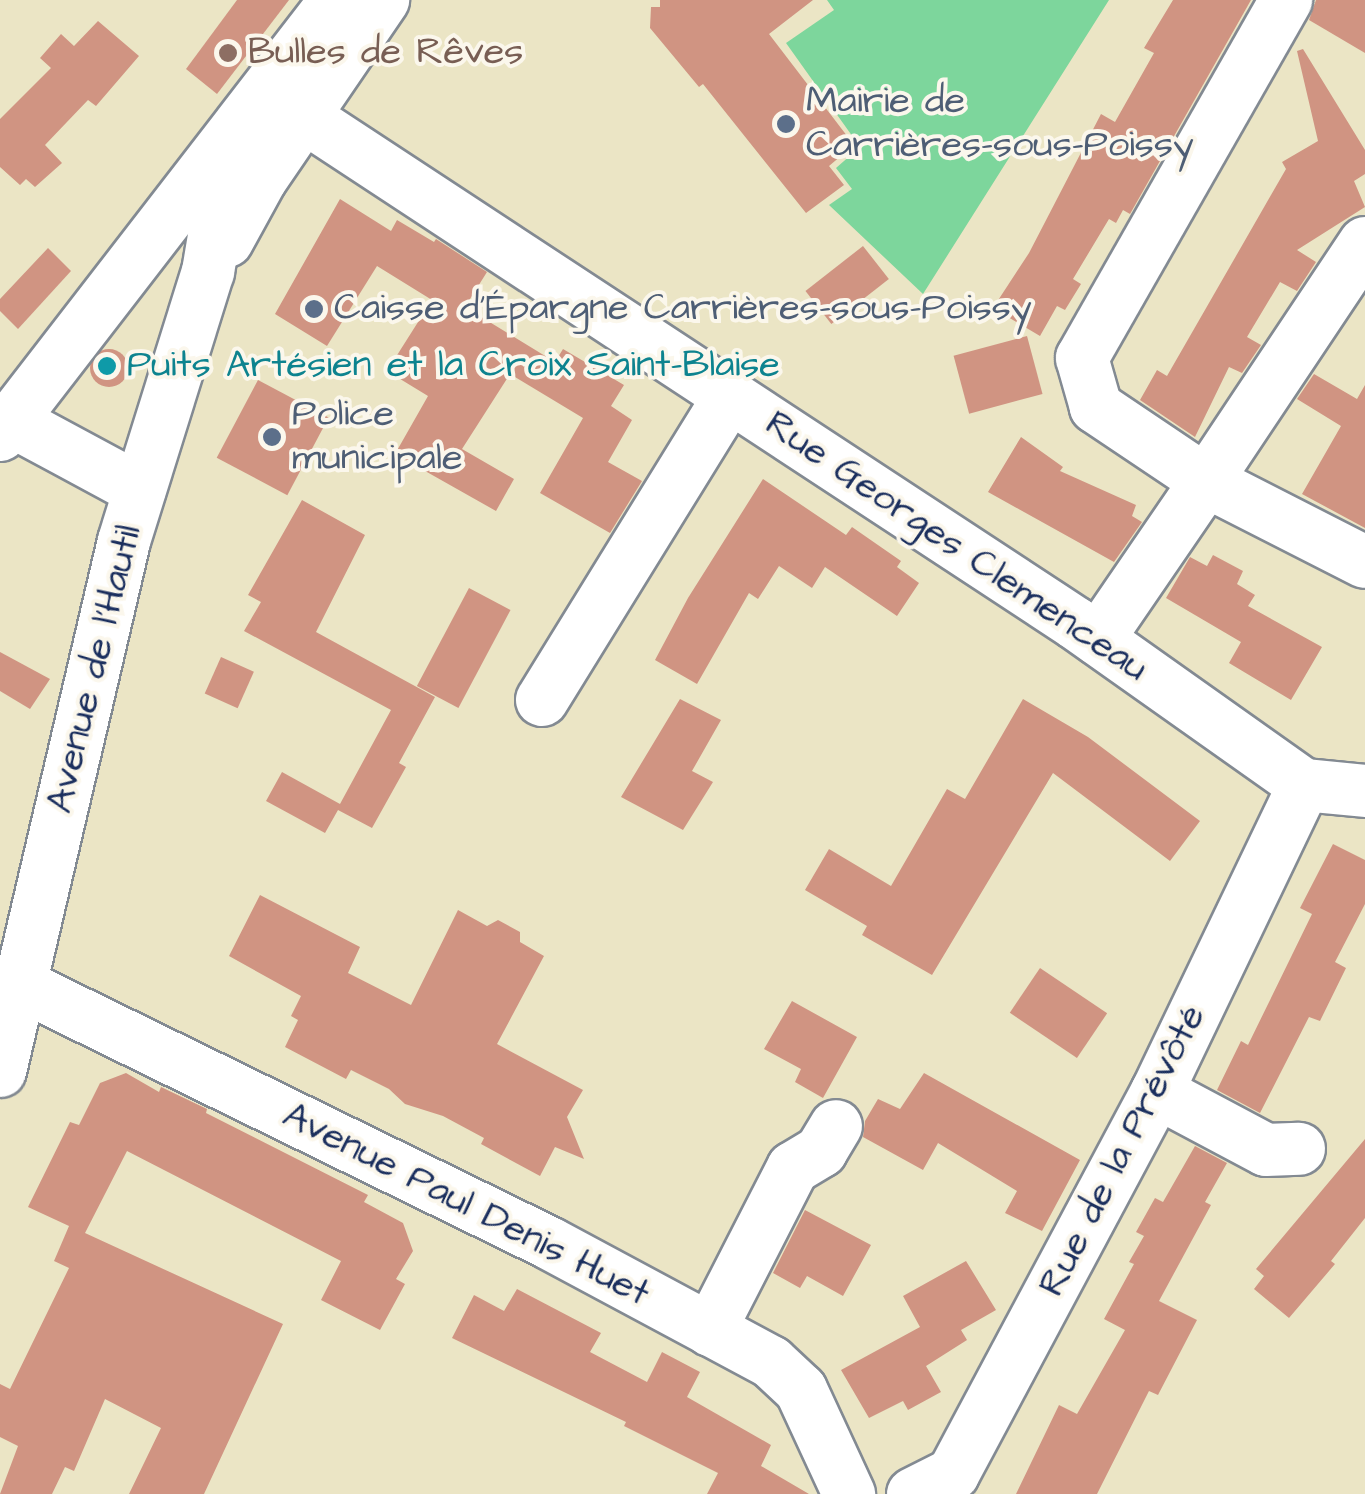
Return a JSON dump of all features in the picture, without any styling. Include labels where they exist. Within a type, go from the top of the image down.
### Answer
[{"type":"street","points":[[140,490],[6,428],[336,0]]},
{"type":"street","points":[[208,272],[303,116],[383,0]]},
{"type":"street","points":[[1286,0],[1082,358],[1096,407],[1206,482],[1365,562]]},
{"type":"street","name":"Rue Georges Clemenceau","points":[[303,116],[1098,639],[1304,785]]},
{"type":"street","points":[[208,272],[230,141]]},
{"type":"street","points":[[1098,639],[1365,243]]},
{"type":"street","name":"Avenue de l'Hautil","points":[[0,1072],[140,490],[208,272]]},
{"type":"street","points":[[542,700],[730,396]]},
{"type":"street","points":[[1304,785],[1365,790]]},
{"type":"street","name":"Rue de la Prévôté","points":[[913,1494],[953,1474],[1157,1092],[1304,785]]},
{"type":"street","name":"Avenue Paul Denis Huet","points":[[19,984],[550,1243],[771,1362],[801,1390],[849,1494]]},
{"type":"street","points":[[1157,1092],[1266,1150],[1299,1148]]},
{"type":"street","points":[[710,1330],[793,1168],[821,1150],[836,1126]]},
{"type":"green space","points":[[827,0],[1109,0],[923,294],[829,205],[852,189],[836,168],[860,147],[786,43],[834,10]]},
{"type":"building","points":[[237,0],[289,0],[217,94],[186,69]]},
{"type":"building","name":"Mairie de Carrières-sous-Poissy","points":[[660,0],[813,0],[769,34],[854,145],[829,166],[844,185],[806,213],[703,84],[699,87],[650,28],[651,7],[660,7]]},
{"type":"building","points":[[1173,0],[1251,0],[1130,214],[1123,210],[1116,223],[1109,219],[1073,279],[1081,284],[1065,310],[1057,306],[1040,336],[993,308],[1029,253],[1101,114],[1115,122],[1154,53],[1144,48]]},
{"type":"building","points":[[1316,0],[1365,0],[1365,53],[1309,20]]},
{"type":"building","points":[[98,21],[139,56],[96,106],[88,100],[45,145],[62,163],[35,187],[26,179],[20,185],[0,167],[0,119],[51,68],[40,58],[61,34],[74,46]]},
{"type":"building","points":[[1303,49],[1365,150],[1365,174],[1354,181],[1365,207],[1297,250],[1316,262],[1297,291],[1280,282],[1247,337],[1261,345],[1242,373],[1229,367],[1195,437],[1140,400],[1157,370],[1167,376],[1286,169],[1282,162],[1318,141],[1297,51]]},
{"type":"building","points":[[340,199],[391,231],[397,220],[434,242],[436,239],[487,272],[465,307],[555,362],[563,349],[624,385],[611,406],[632,420],[608,462],[642,481],[610,533],[540,493],[583,418],[510,374],[462,449],[514,479],[496,511],[395,454],[428,396],[387,371],[432,300],[377,266],[327,346],[275,314]]},
{"type":"building","points":[[863,246],[889,279],[831,324],[805,291]]},
{"type":"building","points":[[48,248],[71,271],[18,329],[0,311],[0,299]]},
{"type":"building","points":[[1027,336],[1043,394],[969,414],[954,356]]},
{"type":"building","name":"Puits Artésien et la Croix Saint-Blaise","points":[[109,349],[123,354],[128,368],[123,382],[109,387],[95,382],[90,368],[95,354]]},
{"type":"building","points":[[1314,374],[1357,399],[1365,385],[1365,528],[1302,494],[1341,426],[1297,399]]},
{"type":"building","name":"Police municipale","points":[[258,380],[329,418],[287,495],[217,458]]},
{"type":"building","points":[[1021,437],[1063,467],[1060,471],[1136,505],[1132,516],[1142,522],[1114,562],[988,492]]},
{"type":"building","points":[[763,479],[846,535],[852,527],[901,561],[897,567],[919,583],[897,616],[825,567],[812,588],[779,566],[758,599],[749,593],[697,684],[655,660],[688,598]]},
{"type":"building","points":[[302,500],[365,535],[316,632],[435,697],[399,763],[406,767],[372,828],[338,810],[325,833],[266,801],[282,772],[340,804],[391,710],[244,631],[261,602],[248,595]]},
{"type":"building","points":[[1213,555],[1243,571],[1237,584],[1255,595],[1248,606],[1322,647],[1291,700],[1229,663],[1241,642],[1166,598],[1190,557],[1207,566]]},
{"type":"building","points":[[469,588],[510,610],[458,708],[417,686]]},
{"type":"building","points":[[0,652],[50,679],[30,709],[0,691]]},
{"type":"building","points":[[221,657],[254,672],[238,708],[205,694]]},
{"type":"building","points":[[680,699],[721,720],[692,771],[713,782],[683,830],[621,797]]},
{"type":"building","points":[[1023,699],[1088,737],[1200,821],[1170,861],[1053,773],[932,975],[862,935],[867,926],[805,890],[829,849],[891,886],[947,789],[965,799]]},
{"type":"building","points":[[1333,844],[1365,860],[1365,904],[1335,962],[1346,968],[1320,1021],[1309,1017],[1260,1113],[1217,1090],[1241,1041],[1248,1045],[1312,914],[1300,908]]},
{"type":"building","points":[[260,895],[360,947],[348,973],[411,1005],[458,910],[487,926],[498,920],[520,932],[520,942],[544,956],[497,1044],[583,1090],[567,1117],[584,1159],[555,1147],[540,1176],[481,1144],[484,1138],[443,1116],[405,1104],[389,1089],[351,1070],[346,1079],[285,1047],[298,1020],[291,1016],[301,996],[229,956]]},
{"type":"building","points":[[1040,968],[1107,1013],[1077,1058],[1010,1013]]},
{"type":"building","points":[[792,1001],[857,1037],[823,1098],[795,1082],[801,1069],[764,1049]]},
{"type":"building","points":[[126,1073],[159,1092],[161,1087],[207,1109],[206,1113],[368,1195],[364,1202],[403,1223],[413,1251],[396,1279],[405,1284],[380,1330],[321,1300],[341,1261],[127,1151],[85,1233],[283,1324],[204,1494],[129,1494],[161,1428],[105,1399],[74,1471],[65,1467],[52,1494],[0,1494],[18,1446],[0,1437],[0,1384],[10,1389],[69,1268],[54,1261],[69,1226],[28,1207],[70,1122],[79,1125],[100,1083]]},
{"type":"building","points":[[924,1073],[1080,1160],[1042,1231],[1005,1213],[1017,1191],[938,1143],[923,1170],[863,1137],[865,1121],[878,1099],[900,1109]]},
{"type":"building","points":[[1365,1139],[1365,1218],[1331,1261],[1335,1264],[1289,1318],[1254,1289],[1264,1276],[1256,1269]]},
{"type":"building","points":[[1195,1146],[1227,1163],[1205,1202],[1211,1205],[1159,1301],[1197,1320],[1158,1395],[1149,1391],[1097,1494],[1016,1494],[1059,1405],[1077,1414],[1125,1330],[1104,1319],[1134,1264],[1129,1262],[1144,1236],[1136,1232],[1155,1198],[1163,1202]]},
{"type":"building","points":[[805,1210],[871,1245],[843,1296],[807,1276],[800,1288],[773,1273]]},
{"type":"building","points":[[966,1261],[996,1310],[961,1330],[967,1340],[926,1366],[941,1392],[908,1410],[903,1401],[869,1418],[841,1370],[920,1327],[903,1296]]},
{"type":"building","points":[[517,1289],[601,1333],[590,1352],[647,1382],[662,1352],[700,1372],[687,1397],[771,1445],[761,1466],[809,1494],[707,1494],[718,1473],[624,1426],[626,1422],[452,1338],[474,1295],[504,1311]]},
{"type":"place","name":"Bulles de Rêves","points":[[228,53]]},
{"type":"place","name":"Mairie de Carrières-sous-Poissy","points":[[786,124]]},
{"type":"place","name":"Caisse d'Épargne Carrières-sous-Poissy","points":[[314,309]]},
{"type":"place","name":"Puits Artésien et la Croix Saint-Blaise","points":[[107,366]]},
{"type":"place","name":"Police municipale","points":[[272,437]]}]
